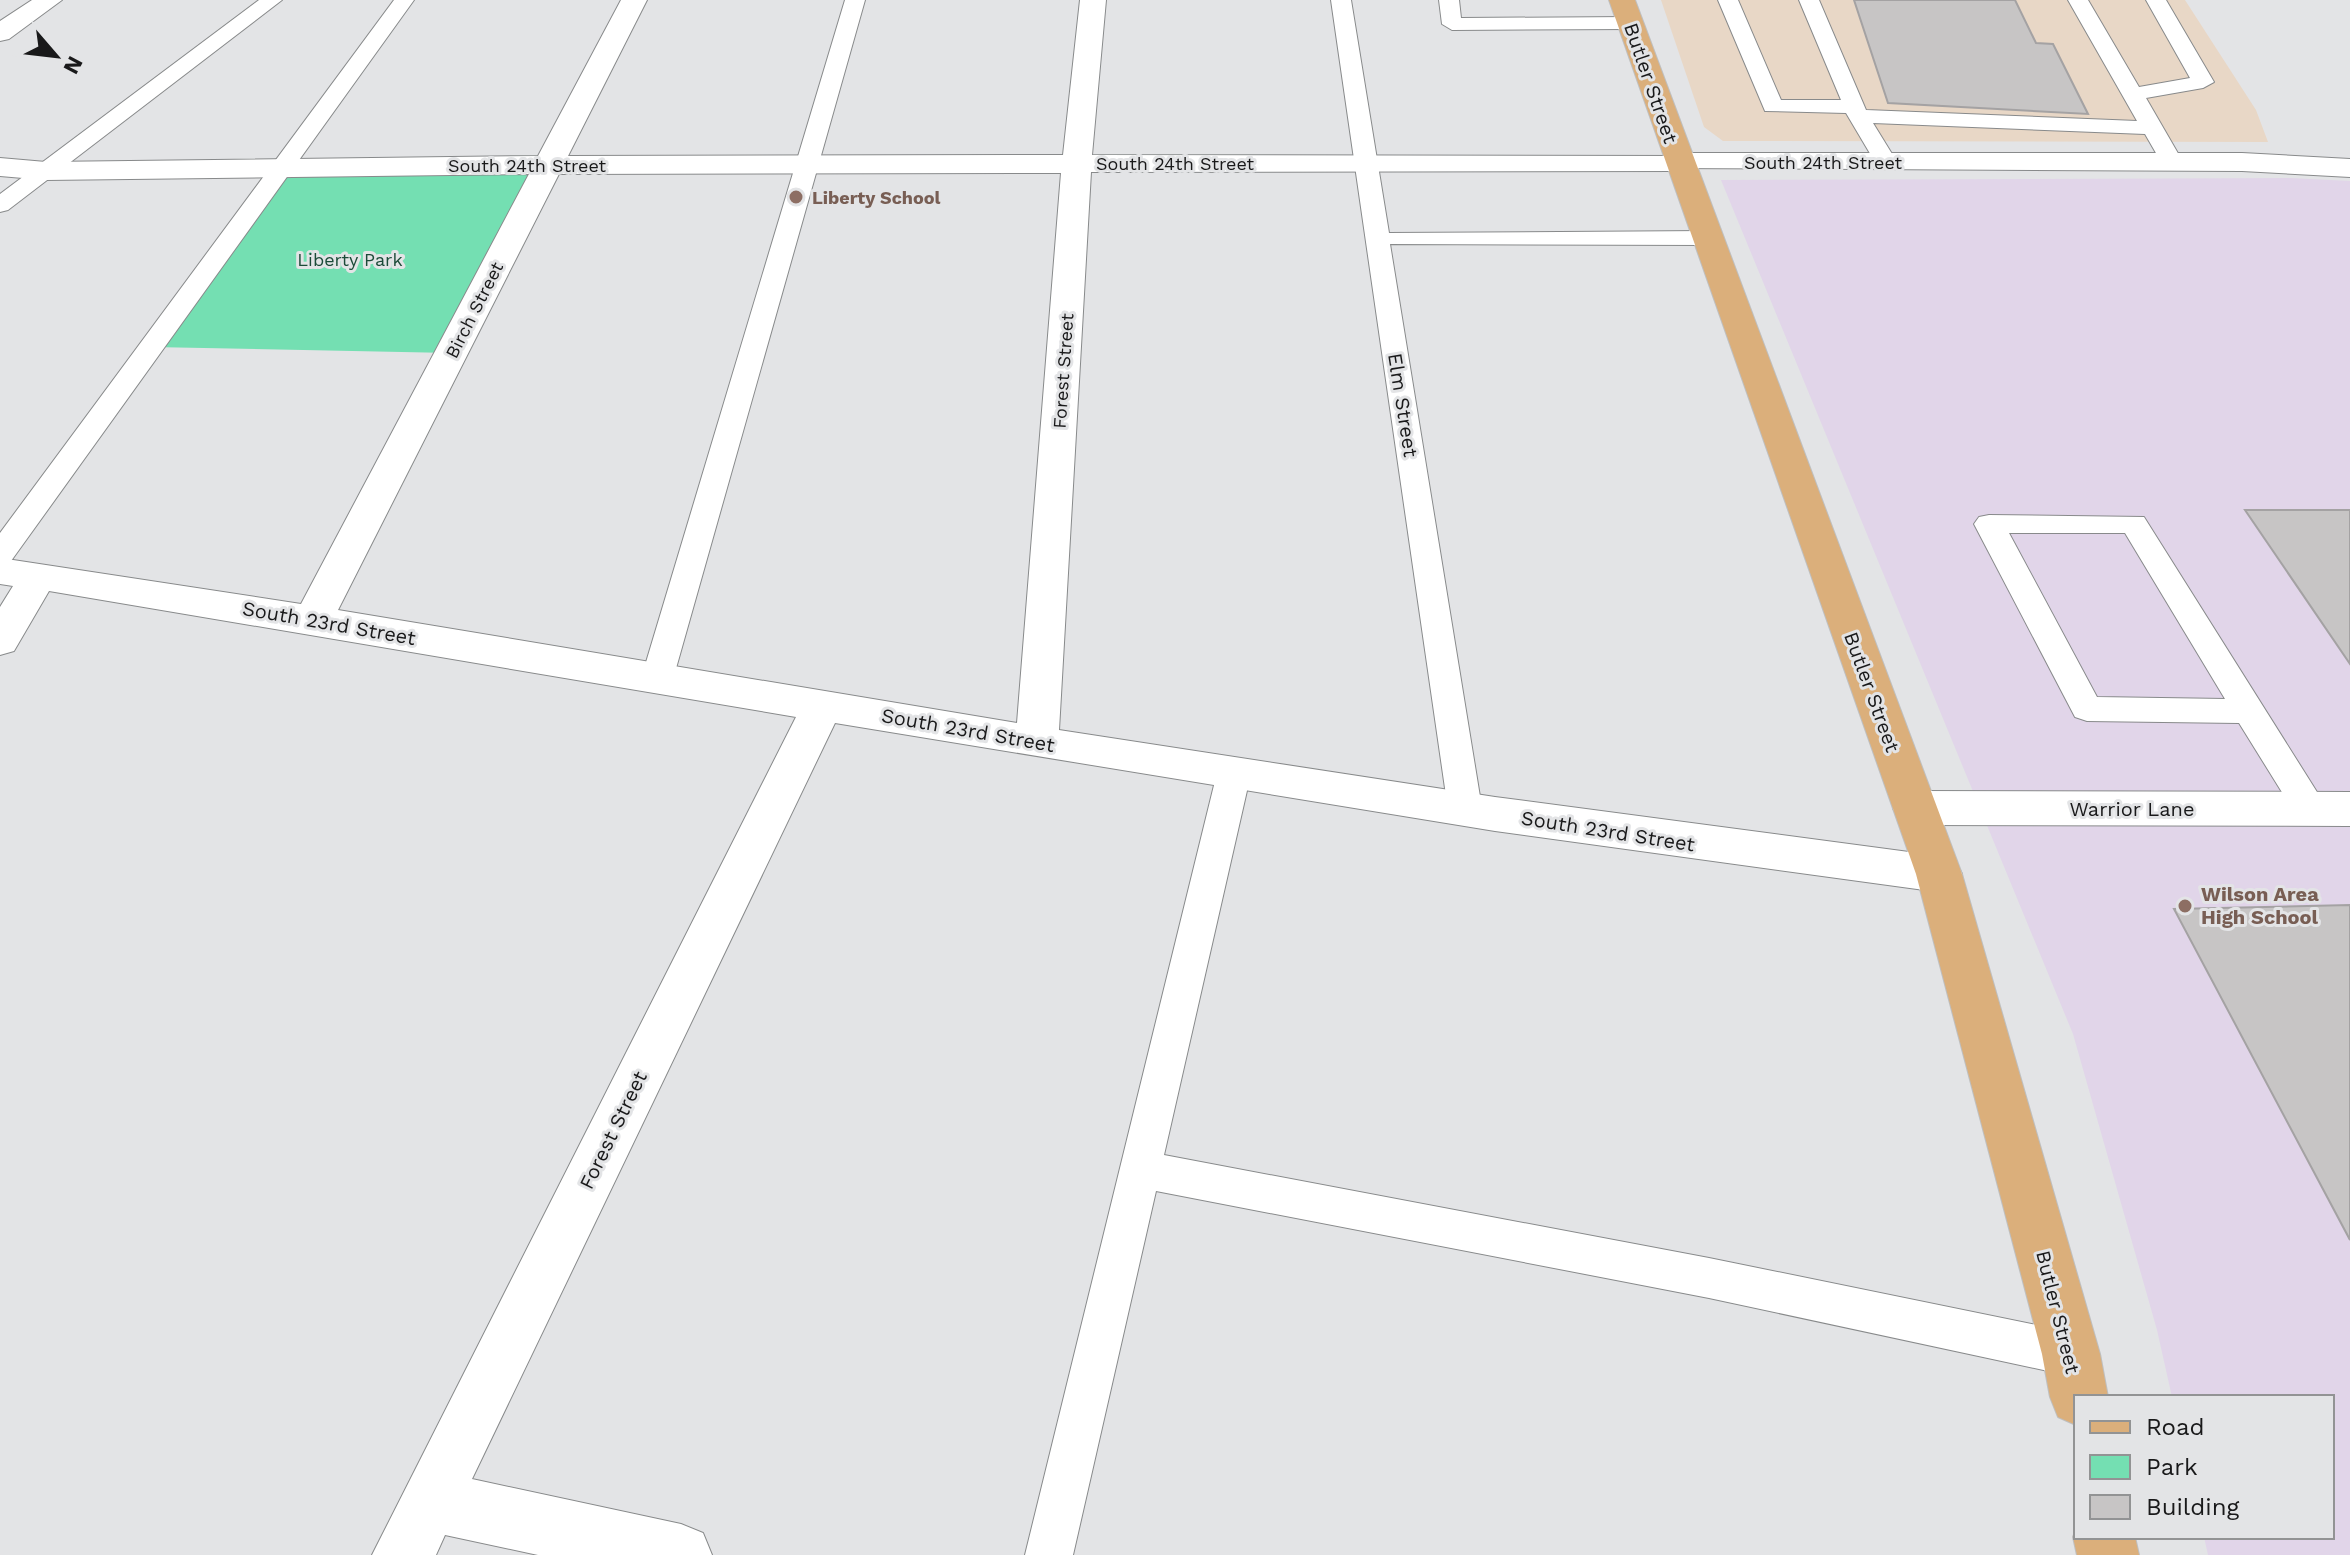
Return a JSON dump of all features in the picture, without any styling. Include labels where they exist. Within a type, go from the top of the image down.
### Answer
[{"type":"main road","name":"Butler Street","points":[[1626,12],[1939,874],[2075,1376]]},
{"type":"street","points":[[0,33],[49,0]]},
{"type":"street","name":"Birch Street","points":[[313,620],[634,0]]},
{"type":"street","name":"Forest Street","points":[[1037,742],[1077,163],[1093,0]]},
{"type":"street","name":"South 24th Street","points":[[0,167],[46,171],[549,165],[2172,162],[2350,168]]},
{"type":"street","points":[[0,641],[19,574]]},
{"type":"street","name":"South 23rd Street","points":[[19,574],[1234,773],[1702,845],[1939,874]]},
{"type":"street","name":"Forest Street","points":[[403,1555],[823,705]]},
{"type":"street","name":"Warrior Lane","points":[[1915,808],[2330,809]]},
{"type":"street","points":[[430,1501],[681,1555]]},
{"type":"lane","points":[[0,205],[272,0]]},
{"type":"lane","points":[[0,554],[404,0]]},
{"type":"lane","points":[[657,679],[855,0]]},
{"type":"lane","name":"Elm Street","points":[[1341,0],[1465,809]]},
{"type":"lane","points":[[1449,0],[1452,24],[1626,12]]},
{"type":"lane","points":[[1728,0],[1773,106],[2153,128]]},
{"type":"lane","points":[[1809,0],[1857,111],[1886,162]]},
{"type":"lane","points":[[2078,0],[2172,162]]},
{"type":"lane","points":[[2133,94],[2203,82],[2156,0]]},
{"type":"lane","points":[[1397,238],[1706,238]]},
{"type":"lane","points":[[2249,711],[2087,709],[1989,524],[2134,524],[2249,711],[2330,809]]},
{"type":"lane","points":[[1049,1555],[1234,773]]},
{"type":"lane","points":[[1139,1169],[1709,1278],[2075,1376]]},
{"type":"shaded area","points":[[1661,0],[2185,0],[2256,110],[2268,142],[1723,141],[1704,127]]},
{"type":"shaded area","name":"Wilson Area High School","points":[[2290,178],[2350,181],[2350,1555],[2208,1555],[2204,1539],[2334,1539],[2334,1395],[2172,1395],[2157,1330],[2073,1034],[1721,180]]},
{"type":"green space","name":"Liberty Park","points":[[549,165],[451,353],[152,347],[283,167]]},
{"type":"building","points":[[1854,0],[2015,0],[2036,43],[2053,44],[2088,114],[1888,103]]},
{"type":"building","points":[[2245,510],[2350,510],[2350,664]]},
{"type":"building","points":[[2350,905],[2350,1240],[2174,909]]},
{"type":"place","name":"Liberty School","points":[[796,197]]},
{"type":"place","name":"Wilson Area High School","points":[[2185,906]]}]
